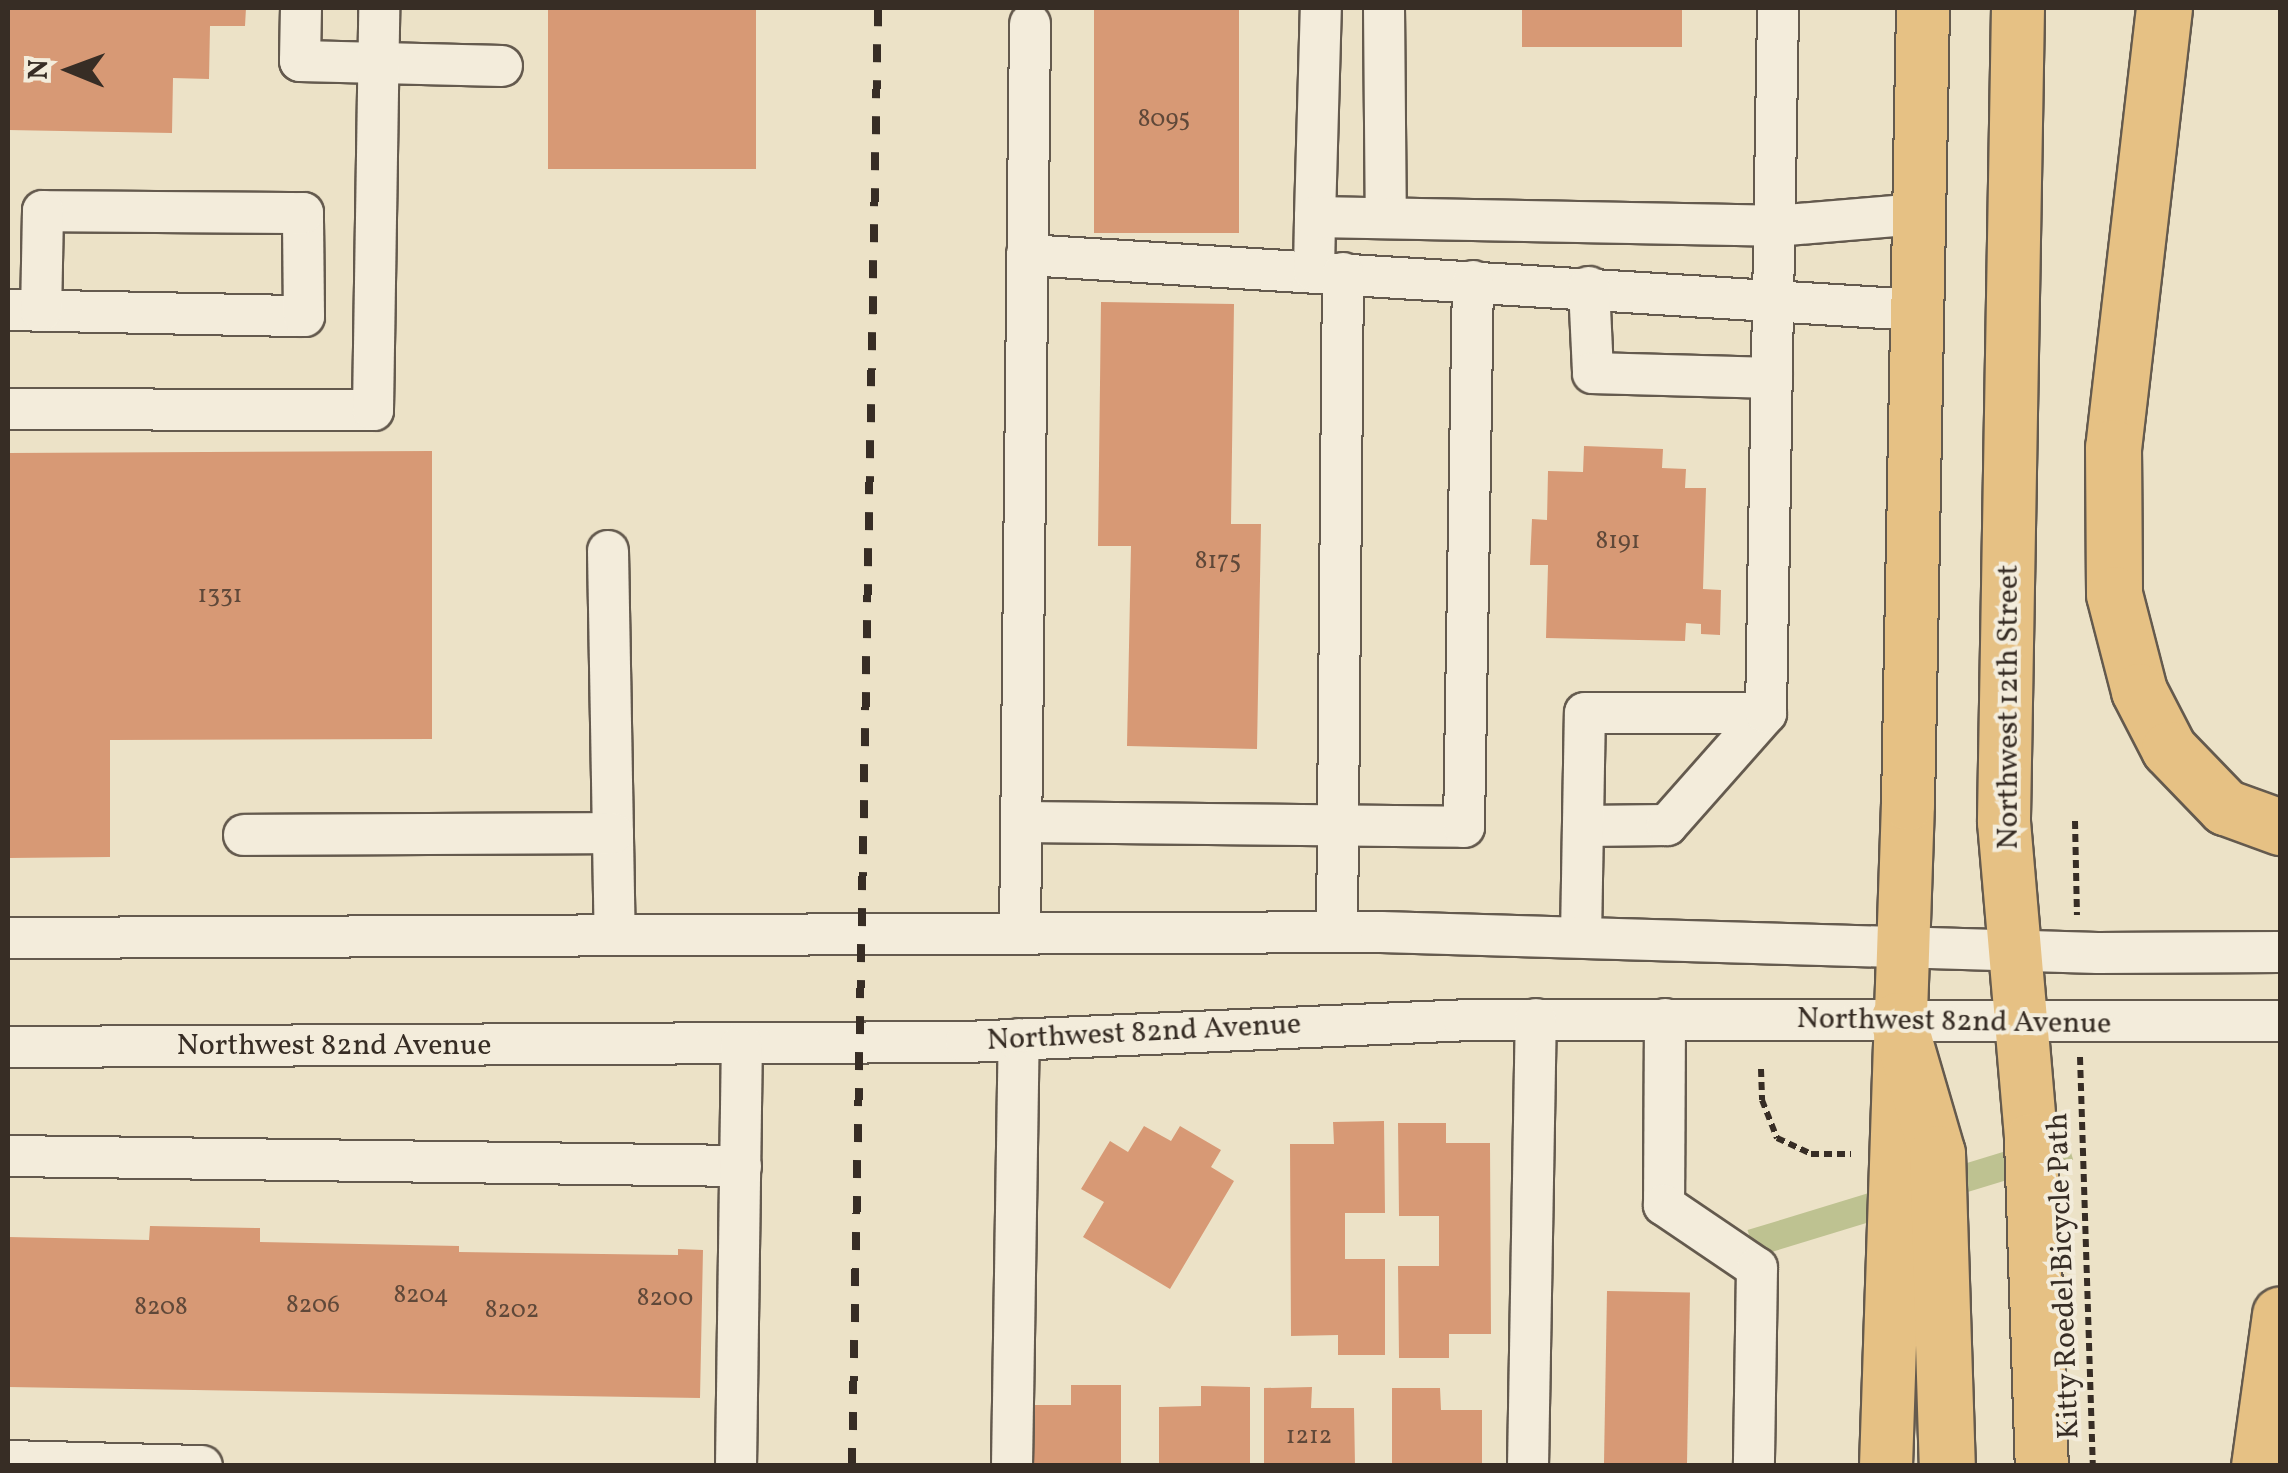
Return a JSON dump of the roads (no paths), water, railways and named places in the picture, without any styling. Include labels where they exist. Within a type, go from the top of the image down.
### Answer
[{"type":"highway","points":[[2164,8],[2113,446],[2114,594],[2139,691],[2170,749],[2225,807],[2280,828]]},
{"type":"highway","points":[[1898,1020],[1937,1154],[1947,1466]]},
{"type":"highway","points":[[2259,1466],[2280,1314]]},
{"type":"main road","points":[[1886,1466],[1923,8]]},
{"type":"main road","name":"Northwest 12th Street","points":[[2018,8],[2004,822],[2022,1024],[2042,1466]]},
{"type":"street","points":[[301,8],[300,62],[502,66]]},
{"type":"street","points":[[8,409],[372,410],[378,8]]},
{"type":"street","points":[[1320,8],[1315,217],[1329,272],[1337,932]]},
{"type":"street","points":[[1384,8],[1386,218]]},
{"type":"street","points":[[1583,826],[1667,825],[1766,713],[1778,8]]},
{"type":"street","points":[[1020,934],[1030,24]]},
{"type":"street","points":[[43,211],[303,213],[304,316],[24,311],[43,211]]},
{"type":"street","points":[[1315,217],[1774,226],[1919,214]]},
{"type":"street","points":[[1028,255],[1773,298],[1917,310]]},
{"type":"street","points":[[1022,822],[1464,827],[1473,281]]},
{"type":"street","points":[[1589,288],[1593,374],[1772,378]]},
{"type":"street","points":[[608,552],[616,935]]},
{"type":"street","points":[[1581,937],[1586,713],[1766,713]]},
{"type":"street","points":[[244,834],[613,833]]},
{"type":"street","points":[[8,938],[1337,932],[2016,950],[2280,952]]},
{"type":"street","points":[[1665,1019],[1664,1205],[1757,1268],[1754,1466]]},
{"type":"street","points":[[1528,1466],[1536,1020]]},
{"type":"street","name":"Northwest 82nd Avenue","points":[[8,1047],[742,1044],[1019,1039],[1536,1020],[2022,1024],[2280,1021]]},
{"type":"street","points":[[1012,1466],[1019,1039]]},
{"type":"street","points":[[736,1466],[742,1044]]},
{"type":"street","points":[[8,1156],[741,1166]]},
{"type":"street","points":[[8,1461],[202,1466]]},
{"type":"railway","points":[[852,1466],[878,8]]}]
